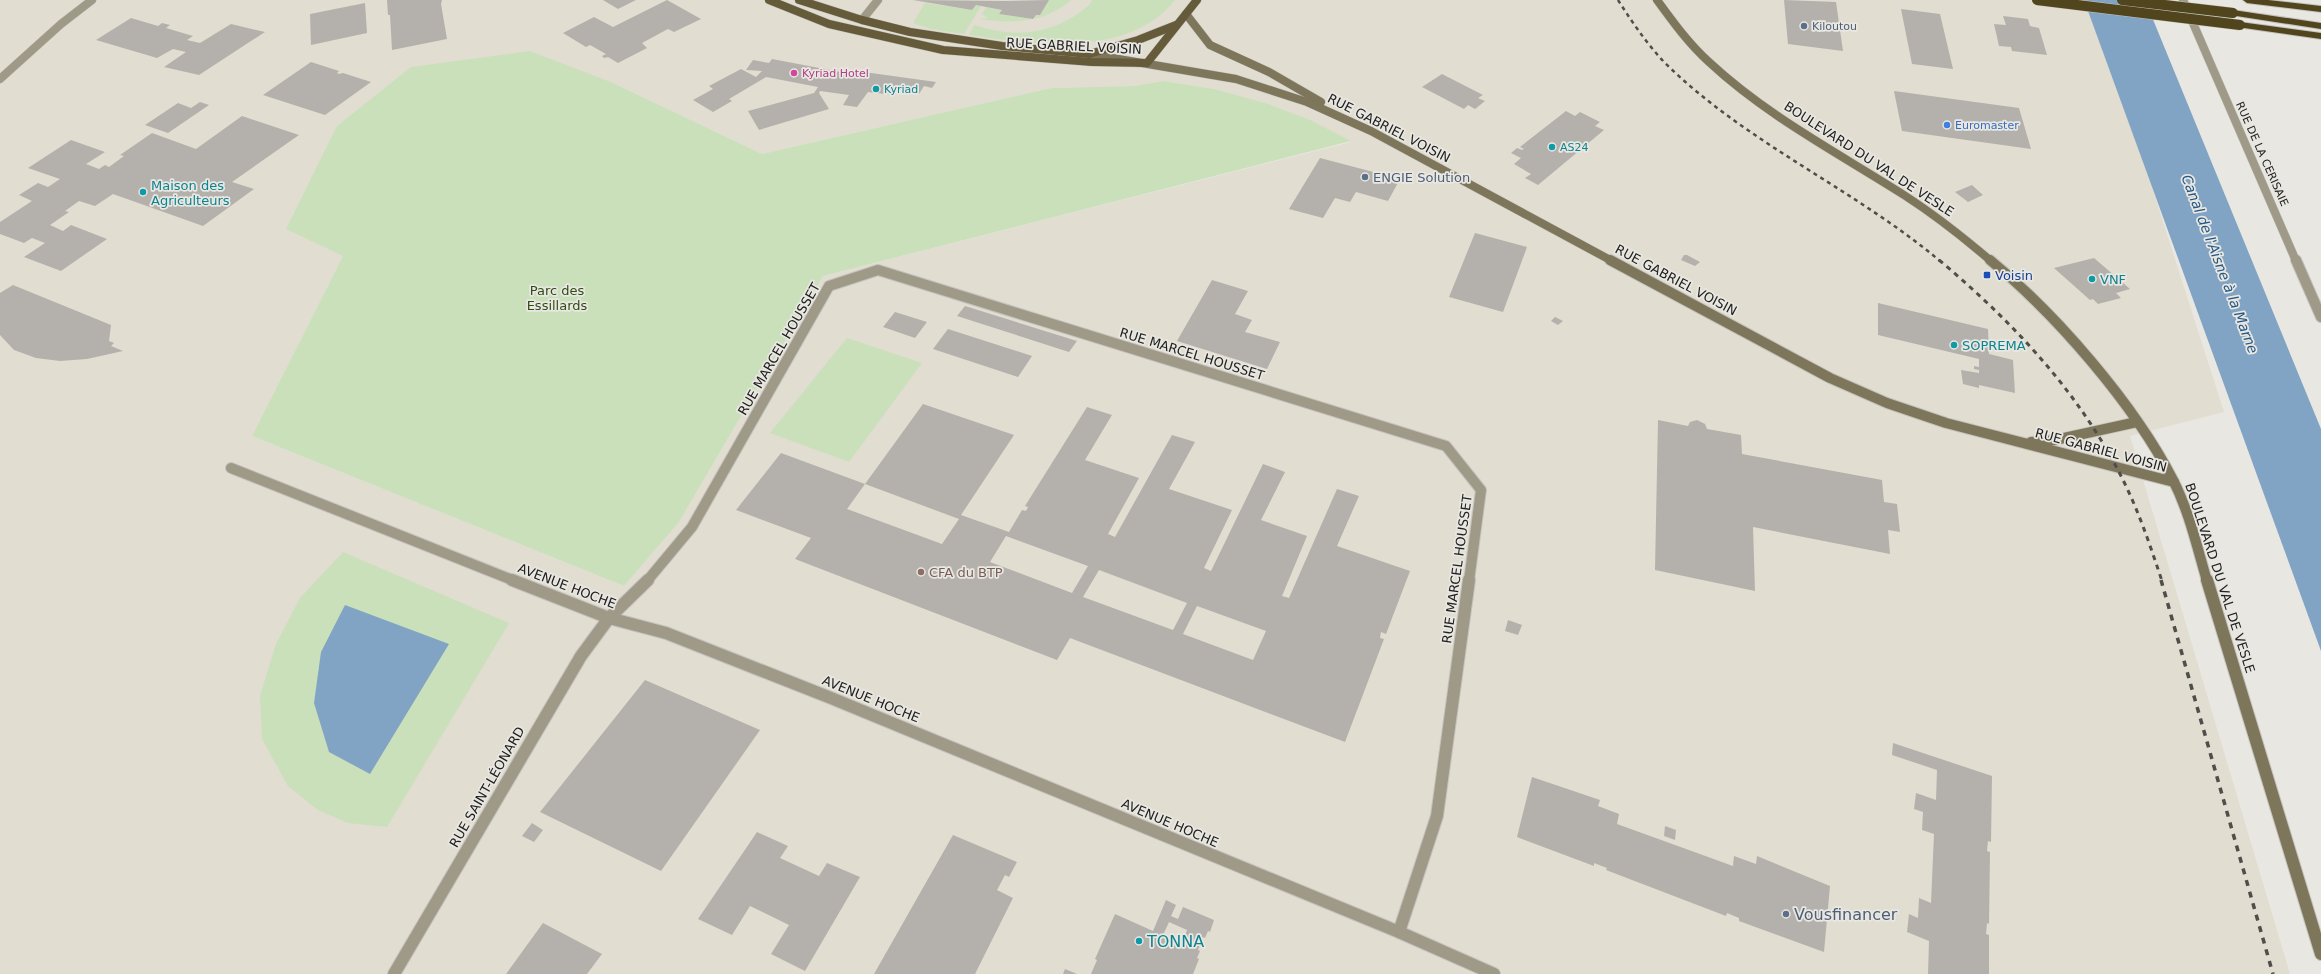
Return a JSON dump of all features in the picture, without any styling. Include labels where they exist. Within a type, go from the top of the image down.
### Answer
[{"type":"highway","points":[[2037,0],[2321,36]]},
{"type":"highway","points":[[2122,0],[2233,13],[2321,26]]},
{"type":"highway","points":[[2247,0],[2321,9]]},
{"type":"main road","name":"RUE GABRIEL VOISIN","points":[[769,0],[829,24],[943,50],[1092,62],[1147,62]]},
{"type":"main road","points":[[798,0],[862,20],[910,32],[961,41],[1089,54],[1138,40],[1176,25]]},
{"type":"main road","points":[[1147,62],[1198,0]]},
{"type":"street","points":[[0,79],[61,24],[92,0]]},
{"type":"street","points":[[862,20],[878,0]]},
{"type":"street","name":"BOULEVARD DU VAL DE VESLE","points":[[1657,0],[1689,44],[1721,74],[1758,104],[1906,197],[1974,246],[2003,270],[2052,316],[2078,345],[2137,422],[2174,482],[2214,599],[2321,954]]},
{"type":"street","name":"RUE DE LA CERISAIE","points":[[2183,0],[2321,317]]},
{"type":"street","points":[[1186,14],[1202,38],[1215,48],[1269,72],[1371,131]]},
{"type":"street","points":[[1089,54],[1147,62]]},
{"type":"street","name":"RUE GABRIEL VOISIN","points":[[1147,62],[1236,79],[1270,89],[1307,102],[1371,131],[1830,378],[1916,414],[2174,482]]},
{"type":"street","name":"RUE MARCEL HOUSSET","points":[[609,618],[646,582],[692,527],[830,286],[878,270],[1446,446],[1481,490],[1437,816],[1399,932]]},
{"type":"street","name":"RUE GABRIEL VOISIN","points":[[2021,442],[2055,440],[2137,422]]},
{"type":"street","name":"AVENUE HOCHE","points":[[231,468],[609,618],[666,633],[824,695],[1399,932],[1494,974]]},
{"type":"street","name":"RUE SAINT-LÉONARD","points":[[394,974],[581,656],[609,618]]},
{"type":"shaded area","points":[[0,0],[2092,0],[2224,412],[2130,436],[2290,974],[0,974]],"holes":[[[1163,81],[1215,89],[1269,104],[1287,111],[1351,142],[823,276],[679,522],[624,586],[252,436],[343,256],[613,83],[762,154],[1051,88],[1134,86]]]},
{"type":"green space","points":[[1049,0],[1071,0],[1061,8],[1033,19],[1036,15],[1040,15]]},
{"type":"green space","points":[[1092,0],[1175,0],[1156,19],[1133,31],[1107,39],[1079,43],[1051,44],[969,35],[974,25],[1005,32],[1020,33],[1049,28],[1077,14],[1090,4]]},
{"type":"green space","points":[[925,3],[972,10],[976,5],[981,6],[964,34],[931,29],[913,23]]},
{"type":"green space","points":[[986,7],[1002,10],[1000,14],[1032,19],[991,21],[979,19],[988,18],[982,14]]},
{"type":"green space","name":"Parc des Essillards","points":[[530,51],[613,83],[762,154],[1051,88],[1134,86],[1163,81],[1215,89],[1269,104],[1310,120],[1351,141],[823,276],[679,522],[624,586],[252,436],[343,256],[286,229],[337,126],[411,67]]},
{"type":"green space","points":[[847,338],[922,363],[849,462],[770,433]]},
{"type":"green space","points":[[343,552],[509,623],[387,827],[348,823],[318,810],[288,786],[262,739],[260,696],[276,644],[300,598]]},
{"type":"water","name":"Canal de l'Aisne à la Marne","points":[[2084,0],[2145,0],[2321,429],[2321,651]]},
{"type":"water","points":[[345,605],[449,644],[370,774],[329,752],[314,703],[321,652]]},
{"type":"building","points":[[387,0],[442,0],[441,4],[447,39],[392,50],[390,15],[388,15]]},
{"type":"building","points":[[603,0],[636,0],[618,9]]},
{"type":"building","points":[[667,0],[701,19],[674,32],[668,29],[642,43],[647,48],[618,63],[608,57],[604,58],[602,56],[606,54],[590,45],[586,47],[563,33],[594,17],[613,27]]},
{"type":"building","points":[[913,0],[1049,0],[1040,15],[1036,15],[1033,19],[999,14],[1002,10],[976,5],[972,10]]},
{"type":"building","points":[[1784,0],[1836,2],[1843,51],[1788,44]]},
{"type":"building","points":[[365,3],[367,33],[311,45],[310,14]]},
{"type":"building","points":[[1901,9],[1940,14],[1953,69],[1912,64]]},
{"type":"building","points":[[2003,16],[2028,19],[2030,26],[2039,28],[2047,55],[2012,51],[2011,47],[1999,46],[1994,24],[2006,25]]},
{"type":"building","points":[[131,18],[158,26],[162,23],[170,25],[166,28],[193,36],[187,40],[200,43],[231,24],[265,32],[199,75],[164,67],[186,52],[173,49],[157,58],[96,40]]},
{"type":"building","points":[[772,59],[856,75],[864,72],[936,82],[932,88],[924,86],[919,94],[898,90],[894,95],[868,92],[857,107],[843,105],[849,95],[820,91],[819,93],[829,109],[759,130],[748,111],[814,93],[818,87],[766,77],[729,99],[732,101],[713,112],[693,100],[713,89],[709,86],[741,69],[756,77],[762,71],[746,70],[753,60],[769,63]]},
{"type":"building","points":[[311,62],[339,71],[337,73],[339,74],[343,73],[371,82],[325,115],[263,95]]},
{"type":"building","points":[[1442,74],[1483,95],[1478,98],[1485,101],[1475,109],[1468,105],[1464,109],[1422,87]]},
{"type":"building","points":[[1894,91],[2019,108],[2031,149],[1902,131]]},
{"type":"building","points":[[200,102],[209,105],[168,133],[145,125],[178,103],[191,108]]},
{"type":"building","name":"AS24","points":[[1566,111],[1575,116],[1580,112],[1600,122],[1595,126],[1604,130],[1538,185],[1525,178],[1531,174],[1514,164],[1521,158],[1511,153],[1517,148],[1522,150],[1524,149],[1520,147]]},
{"type":"building","name":"Maison des Agriculteurs","points":[[242,116],[299,135],[232,182],[254,189],[203,226],[113,194],[95,206],[79,201],[65,211],[69,212],[50,225],[63,231],[71,225],[107,239],[61,271],[24,257],[45,243],[32,238],[24,243],[0,234],[0,222],[32,201],[19,195],[38,183],[48,187],[60,179],[28,168],[71,140],[105,152],[86,164],[99,169],[105,165],[109,167],[124,156],[120,155],[152,133],[196,149]]},
{"type":"building","points":[[1320,158],[1400,179],[1388,201],[1356,192],[1350,202],[1335,198],[1323,218],[1289,209]]},
{"type":"building","points":[[1972,185],[1983,195],[1968,202],[1955,192]]},
{"type":"building","points":[[1475,233],[1527,247],[1503,312],[1449,297]]},
{"type":"building","points":[[1684,255],[1687,255],[1700,262],[1695,266],[1681,260]]},
{"type":"building","name":"VNF","points":[[2094,258],[2130,289],[2116,293],[2121,298],[2098,304],[2093,299],[2090,300],[2054,268]]},
{"type":"building","points":[[1212,280],[1248,291],[1235,314],[1252,320],[1245,332],[1280,342],[1267,369],[1177,341]]},
{"type":"building","points":[[13,285],[111,325],[109,341],[114,343],[111,346],[123,351],[87,359],[60,361],[36,358],[14,350],[0,335],[0,293]]},
{"type":"building","name":"SOPREMA","points":[[1878,303],[1988,329],[1989,354],[2013,360],[2015,393],[1979,385],[1979,388],[1963,384],[1961,370],[1979,373],[1979,370],[1974,369],[1974,366],[1979,367],[1979,359],[1878,335]]},
{"type":"building","points":[[965,306],[1077,341],[1069,352],[957,316]]},
{"type":"building","points":[[895,312],[927,322],[915,338],[883,327]]},
{"type":"building","points":[[1555,317],[1563,321],[1558,325],[1551,321]]},
{"type":"building","points":[[948,329],[1032,356],[1018,377],[933,349]]},
{"type":"building","points":[[923,404],[1014,435],[961,515],[1009,532],[1022,510],[1026,511],[1028,507],[1025,506],[1087,407],[1112,415],[1085,460],[1139,478],[1108,534],[1115,537],[1172,435],[1195,442],[1169,489],[1232,510],[1204,568],[1211,571],[1263,464],[1285,472],[1261,520],[1307,536],[1282,596],[1289,598],[1337,489],[1359,496],[1337,546],[1410,571],[1386,634],[1381,632],[1380,638],[1384,639],[1345,742],[1070,638],[1057,660],[795,559],[811,538],[736,510],[781,453],[865,484]],"holes":[[[865,484],[959,519],[942,544],[847,509]],[[1006,536],[1088,566],[1072,593],[990,562]],[[1099,570],[1187,603],[1173,630],[1083,597]],[[1197,606],[1266,631],[1253,660],[1183,634]]]},
{"type":"building","points":[[1658,420],[1688,426],[1690,422],[1697,420],[1705,424],[1707,429],[1741,435],[1742,454],[1882,480],[1884,502],[1897,504],[1900,532],[1888,530],[1890,554],[1753,527],[1755,591],[1655,570]]},
{"type":"building","points":[[1508,620],[1522,625],[1518,635],[1505,631]]},
{"type":"building","points":[[645,680],[760,730],[661,871],[540,812]]},
{"type":"building","points":[[1893,743],[1992,776],[1991,842],[1988,841],[1987,851],[1990,852],[1989,924],[1987,923],[1986,934],[1989,935],[1989,974],[1928,974],[1929,941],[1907,932],[1909,914],[1918,918],[1919,898],[1931,903],[1934,834],[1922,830],[1923,812],[1914,809],[1916,793],[1936,800],[1937,770],[1892,755]]},
{"type":"building","points":[[1532,777],[1600,800],[1598,806],[1619,814],[1617,824],[1733,866],[1734,856],[1756,864],[1757,856],[1830,886],[1824,952],[1739,921],[1739,918],[1727,913],[1726,916],[1606,870],[1607,868],[1594,863],[1594,866],[1517,837]]},
{"type":"building","points":[[532,823],[543,830],[534,842],[522,836]]},
{"type":"building","points":[[1665,826],[1676,830],[1675,840],[1664,836]]},
{"type":"building","points":[[757,832],[788,846],[780,858],[819,876],[827,863],[860,877],[805,971],[771,954],[789,925],[750,906],[732,935],[698,919]]},
{"type":"building","points":[[953,835],[1017,862],[1009,877],[1005,875],[997,890],[1013,898],[975,974],[874,974]]},
{"type":"building","name":"TONNA","points":[[1166,900],[1176,905],[1171,916],[1178,919],[1183,907],[1214,920],[1210,932],[1208,931],[1205,938],[1203,937],[1198,950],[1200,951],[1197,958],[1199,959],[1193,974],[1091,974],[1097,960],[1095,959],[1115,914],[1153,931]],"holes":[[[1169,922],[1187,930],[1182,944],[1163,935]]]},
{"type":"building","points":[[543,923],[602,954],[587,974],[506,974]]},
{"type":"building","points":[[1065,969],[1077,974],[1063,974]]},
{"type":"railway","points":[[1618,0],[1640,33],[1658,56],[1697,91],[1765,142],[1872,211],[1907,235],[1940,261]]},
{"type":"railway","points":[[1939,260],[1994,309],[2019,335],[2044,362],[2088,420],[2108,451],[2125,484],[2145,532],[2162,581]]},
{"type":"railway","points":[[2161,580],[2273,974]]},
{"type":"place","name":"Kiloutou","points":[[1804,26]]},
{"type":"place","name":"Kyriad Hotel","points":[[794,73]]},
{"type":"place","name":"Kyriad","points":[[876,89]]},
{"type":"place","name":"Euromaster","points":[[1947,125]]},
{"type":"place","name":"AS24","points":[[1552,147]]},
{"type":"place","name":"ENGIE Solution","points":[[1365,177]]},
{"type":"place","name":"Maison des Agriculteurs","points":[[143,192]]},
{"type":"place","name":"Voisin","points":[[1987,275]]},
{"type":"place","name":"VNF","points":[[2092,279]]},
{"type":"place","name":"SOPREMA","points":[[1954,345]]},
{"type":"place","name":"CFA du BTP","points":[[921,572]]},
{"type":"place","name":"Vousfinancer","points":[[1786,914]]},
{"type":"place","name":"TONNA","points":[[1139,941]]}]
